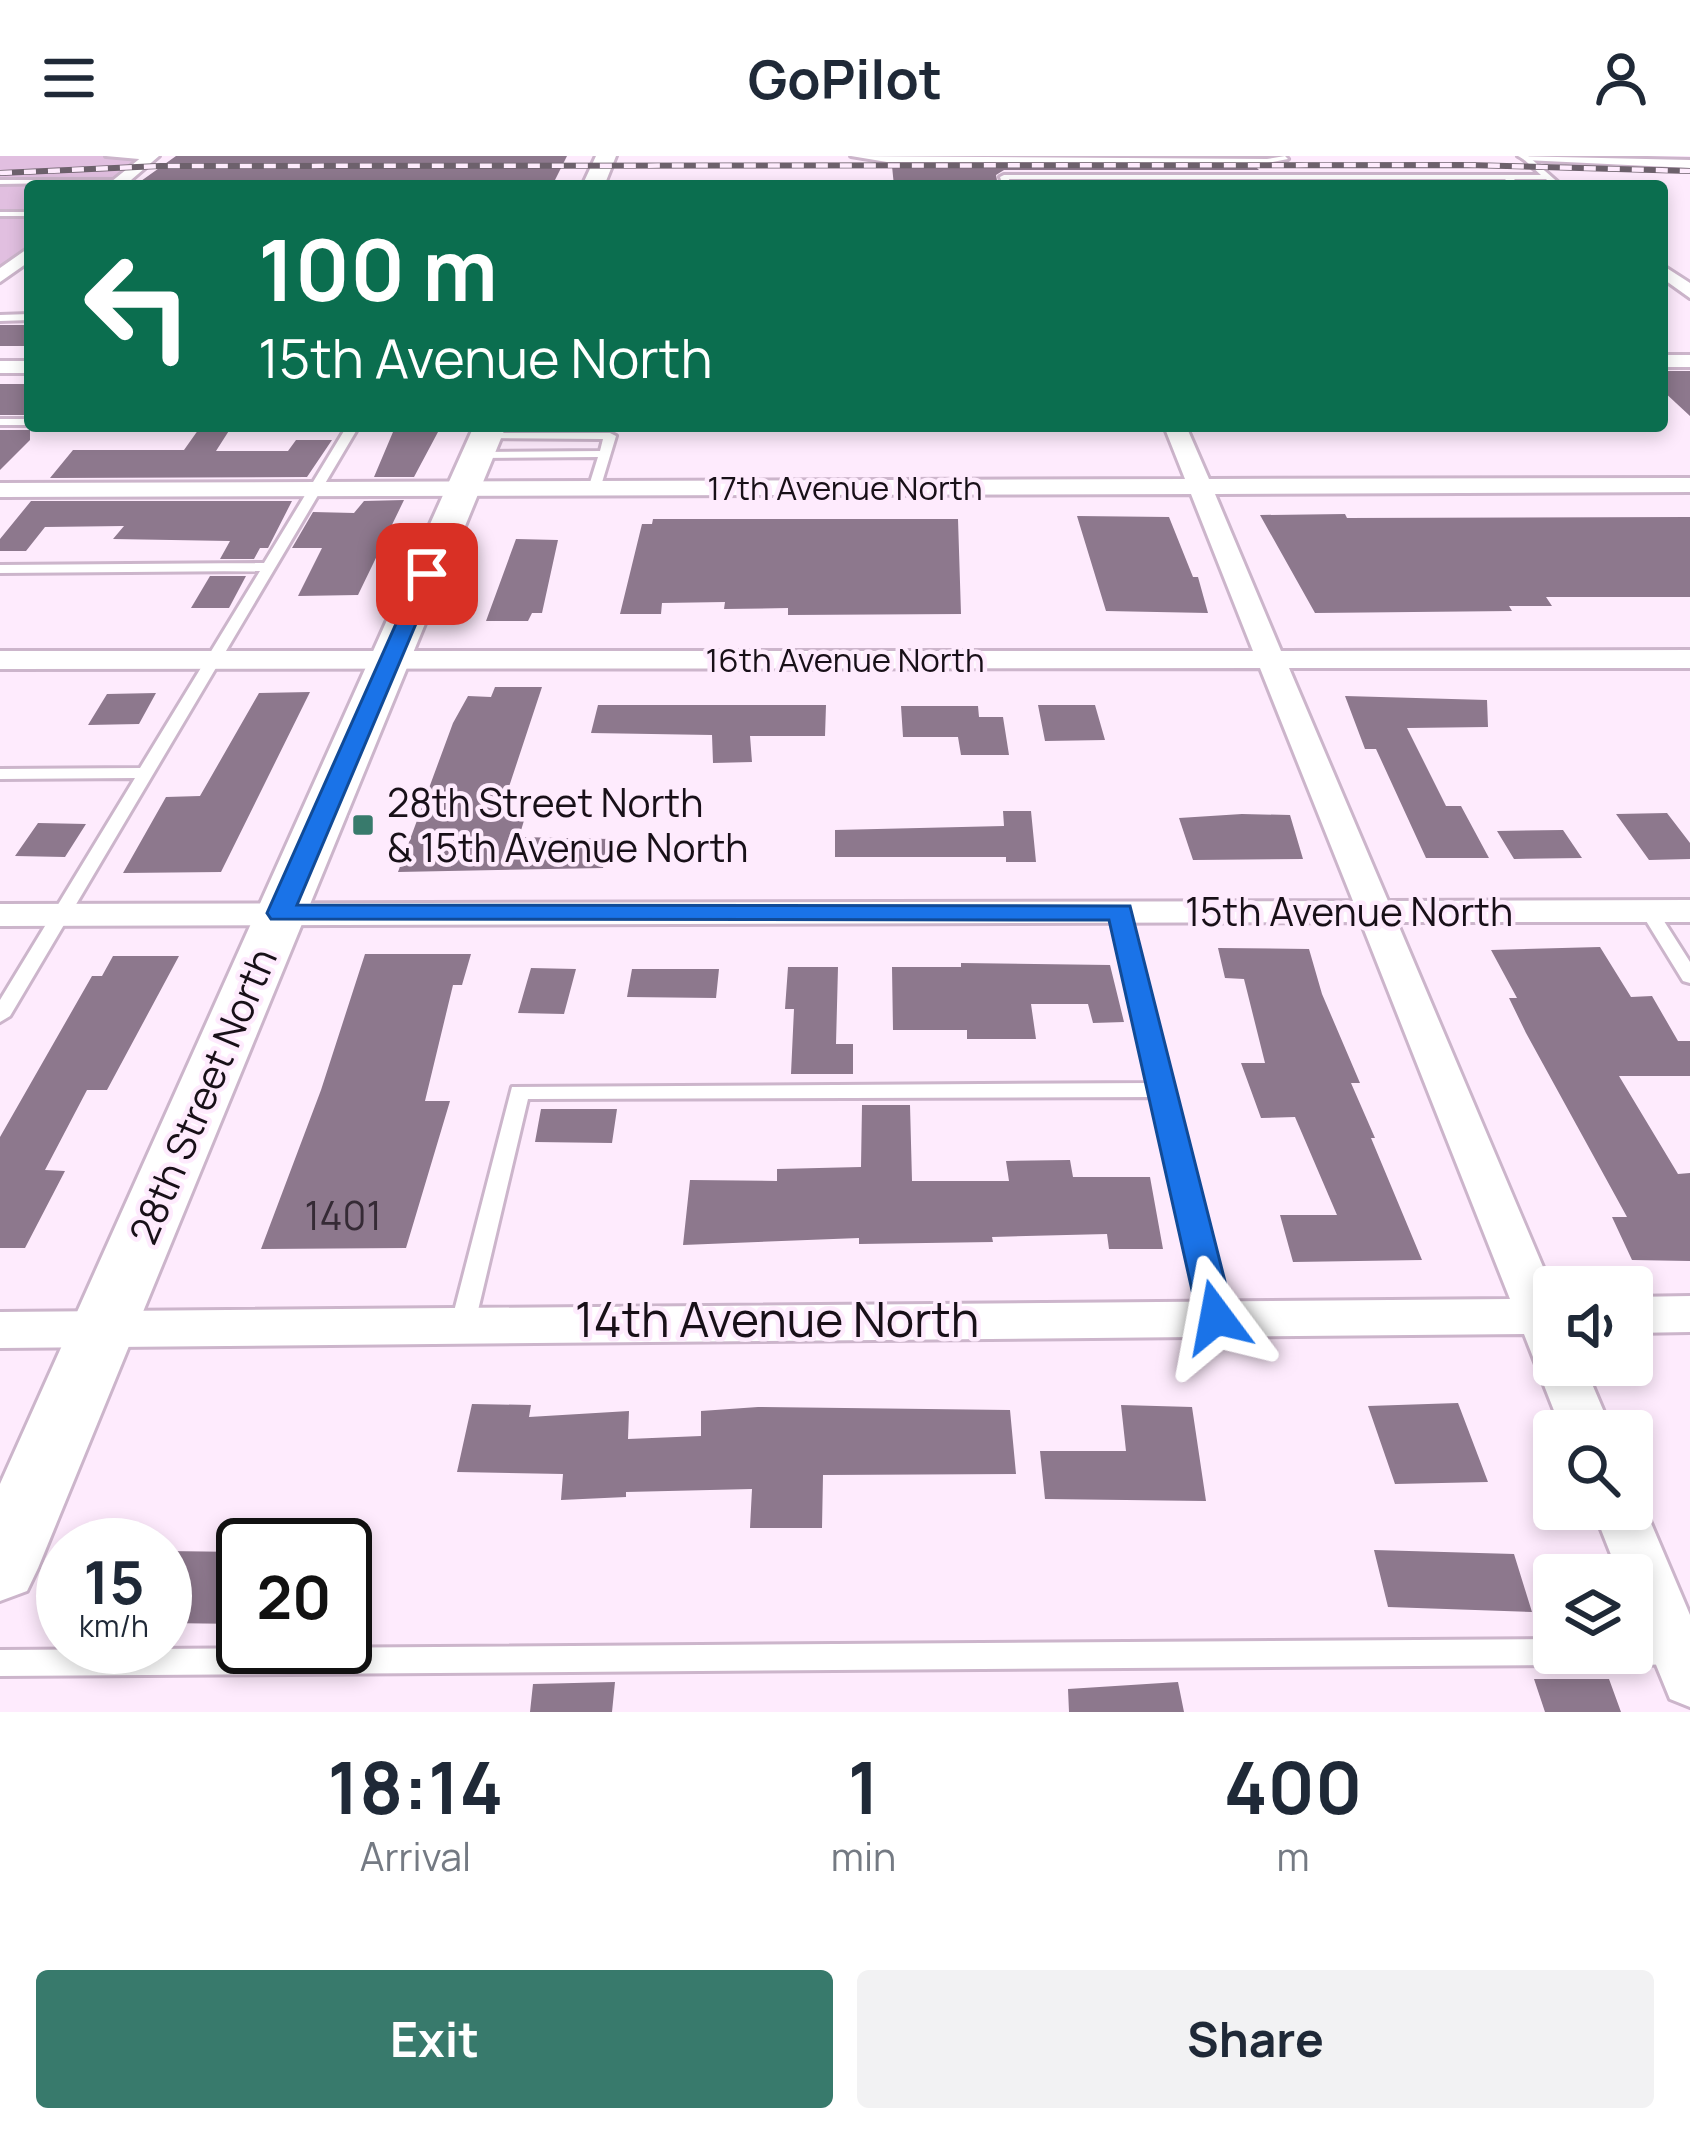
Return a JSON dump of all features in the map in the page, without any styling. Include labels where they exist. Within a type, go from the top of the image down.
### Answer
[{"type":"street","points":[[1525,156],[1690,164]]},
{"type":"street","points":[[121,180],[151,157]]},
{"type":"street","points":[[1177,432],[1533,1287]]},
{"type":"street","name":"17th Avenue North","points":[[0,490],[314,490],[479,452],[594,489],[1690,485]]},
{"type":"street","name":"28th Street North","points":[[0,1568],[479,452]]},
{"type":"street","name":"16th Avenue North","points":[[0,660],[1690,659]]},
{"type":"street","name":"15th Avenue North","points":[[0,915],[1690,911]]},
{"type":"street","points":[[1653,1315],[1690,1314]]},
{"type":"street","name":"14th Avenue North","points":[[0,1330],[1216,1317],[1533,1326]]},
{"type":"street","points":[[1626,1530],[1672,1659]]},
{"type":"lane","points":[[110,156],[151,157]]},
{"type":"lane","points":[[855,156],[929,160],[1268,160],[1283,159],[1281,156]]},
{"type":"lane","points":[[1525,156],[1551,180]]},
{"type":"lane","points":[[1507,177],[1510,180]]},
{"type":"lane","points":[[1005,180],[1547,177]]},
{"type":"lane","points":[[0,1016],[349,432]]},
{"type":"lane","points":[[479,452],[610,436],[594,489]]},
{"type":"lane","points":[[479,452],[604,454]]},
{"type":"lane","points":[[0,568],[268,567]]},
{"type":"lane","points":[[0,774],[146,773]]},
{"type":"lane","points":[[1649,911],[1690,977]]},
{"type":"lane","points":[[1120,912],[1216,1317]]},
{"type":"lane","points":[[463,1323],[519,1092],[1162,1090]]},
{"type":"lane","points":[[0,1663],[1533,1652]]},
{"type":"shaded area","points":[[0,156],[143,156],[112,180],[24,180],[24,249],[0,267]]},
{"type":"building","points":[[176,156],[567,156],[555,180],[142,180]]},
{"type":"building","points":[[892,166],[1259,170],[1004,170],[996,175],[997,180],[893,180]]},
{"type":"building","points":[[0,325],[24,325],[24,346],[0,346]]},
{"type":"building","points":[[1668,371],[1690,371],[1690,416],[1668,396]]},
{"type":"building","points":[[0,384],[24,384],[24,415],[0,415]]},
{"type":"building","points":[[0,430],[30,432],[30,440],[0,470]]},
{"type":"building","points":[[197,432],[228,432],[216,451],[288,451],[296,440],[332,440],[307,477],[50,478],[73,450],[184,450]]},
{"type":"building","points":[[393,432],[438,432],[414,477],[374,477]]},
{"type":"building","points":[[404,500],[358,595],[298,596],[322,548],[292,548],[313,512],[354,513],[364,501]]},
{"type":"building","points":[[31,501],[292,501],[268,548],[260,548],[254,559],[220,559],[230,541],[113,539],[124,526],[45,527],[26,551],[0,551],[0,539]]},
{"type":"building","points":[[1345,514],[1347,518],[1690,517],[1690,597],[1546,597],[1552,606],[1509,606],[1512,611],[1315,613],[1260,515]]},
{"type":"building","points":[[1077,516],[1169,517],[1193,577],[1198,577],[1208,613],[1106,611]]},
{"type":"building","points":[[653,519],[958,519],[961,614],[788,615],[788,608],[724,609],[725,602],[662,603],[661,614],[620,614],[642,524],[652,524]]},
{"type":"building","points":[[516,539],[558,540],[542,613],[532,613],[528,621],[486,621]]},
{"type":"building","points":[[210,576],[246,576],[229,608],[191,608]]},
{"type":"building","points":[[495,687],[542,687],[500,814],[526,814],[519,837],[610,839],[603,868],[398,872],[453,723],[468,696],[491,697]]},
{"type":"building","points":[[310,692],[221,872],[123,873],[166,797],[200,796],[259,693]]},
{"type":"building","points":[[156,693],[139,724],[88,725],[107,694]]},
{"type":"building","points":[[1345,696],[1487,700],[1488,727],[1407,728],[1446,806],[1461,806],[1489,858],[1426,858],[1376,749],[1365,749]]},
{"type":"building","points":[[598,705],[826,705],[825,736],[750,736],[752,762],[713,763],[712,735],[591,733]]},
{"type":"building","points":[[1038,705],[1095,705],[1105,740],[1045,741]]},
{"type":"building","points":[[901,706],[978,706],[979,717],[1003,717],[1009,755],[961,755],[958,737],[903,737]]},
{"type":"building","points":[[1003,811],[1031,811],[1036,862],[1006,862],[1006,857],[835,857],[835,830],[1004,826]]},
{"type":"building","points":[[1667,813],[1690,843],[1690,859],[1649,860],[1616,814]]},
{"type":"building","points":[[1290,815],[1303,859],[1193,860],[1179,818]]},
{"type":"building","points":[[38,823],[86,824],[65,857],[15,856]]},
{"type":"building","points":[[1563,830],[1582,858],[1514,859],[1497,831]]},
{"type":"building","points":[[1600,947],[1631,997],[1652,996],[1678,1041],[1690,1041],[1690,1076],[1619,1076],[1678,1174],[1690,1173],[1690,1261],[1632,1260],[1612,1217],[1627,1217],[1526,1033],[1509,998],[1517,998],[1491,950]]},
{"type":"building","points":[[1218,948],[1309,949],[1322,994],[1360,1083],[1351,1083],[1422,1260],[1293,1262],[1280,1215],[1337,1215],[1295,1117],[1261,1118],[1241,1063],[1265,1063],[1244,979],[1225,978]]},
{"type":"building","points":[[365,954],[471,954],[462,985],[453,985],[425,1101],[450,1101],[406,1248],[261,1249],[321,1090]]},
{"type":"building","points":[[113,956],[179,956],[107,1090],[87,1090],[45,1170],[65,1171],[25,1248],[0,1248],[0,1137],[92,976],[102,976]]},
{"type":"building","points":[[961,963],[1110,965],[1124,1022],[1093,1023],[1088,1004],[1031,1004],[1036,1039],[967,1039],[967,1030],[893,1030],[892,967],[961,967]]},
{"type":"building","points":[[788,967],[838,967],[836,1044],[853,1044],[853,1074],[791,1074],[794,1009],[785,1009]]},
{"type":"building","points":[[531,968],[576,969],[564,1014],[518,1013]]},
{"type":"building","points":[[632,969],[719,969],[716,998],[627,997]]},
{"type":"building","points":[[862,1105],[910,1105],[912,1181],[1009,1181],[1006,1161],[1070,1160],[1073,1177],[1150,1177],[1163,1249],[1109,1249],[1107,1234],[992,1237],[993,1242],[859,1244],[859,1238],[683,1245],[690,1180],[777,1181],[777,1169],[861,1167]]},
{"type":"building","points":[[541,1109],[617,1109],[612,1143],[535,1142]]},
{"type":"building","points":[[1458,1403],[1488,1482],[1395,1484],[1368,1406]]},
{"type":"building","points":[[472,1404],[531,1405],[529,1417],[629,1411],[628,1439],[701,1436],[701,1411],[758,1407],[1010,1410],[1016,1474],[823,1475],[822,1528],[750,1528],[752,1489],[626,1492],[626,1497],[561,1500],[563,1474],[457,1472]]},
{"type":"building","points":[[1121,1405],[1192,1407],[1206,1501],[1045,1499],[1040,1451],[1126,1451]]},
{"type":"building","points":[[1374,1550],[1514,1554],[1532,1612],[1388,1607]]},
{"type":"building","points":[[192,1551],[216,1552],[216,1624],[192,1623]]},
{"type":"building","points":[[1534,1679],[1609,1679],[1621,1712],[1545,1712]]},
{"type":"building","points":[[615,1682],[612,1712],[530,1712],[533,1684]]},
{"type":"building","points":[[1178,1682],[1184,1712],[1069,1712],[1068,1689]]},
{"type":"railway","points":[[0,173],[160,166],[1468,165],[1690,171]]},
{"type":"place","name":"28th Street North & 15th Avenue North","points":[[363,825]]},
{"type":"route","points":[[427,574],[280,913],[1120,912],[1216,1317]]}]
